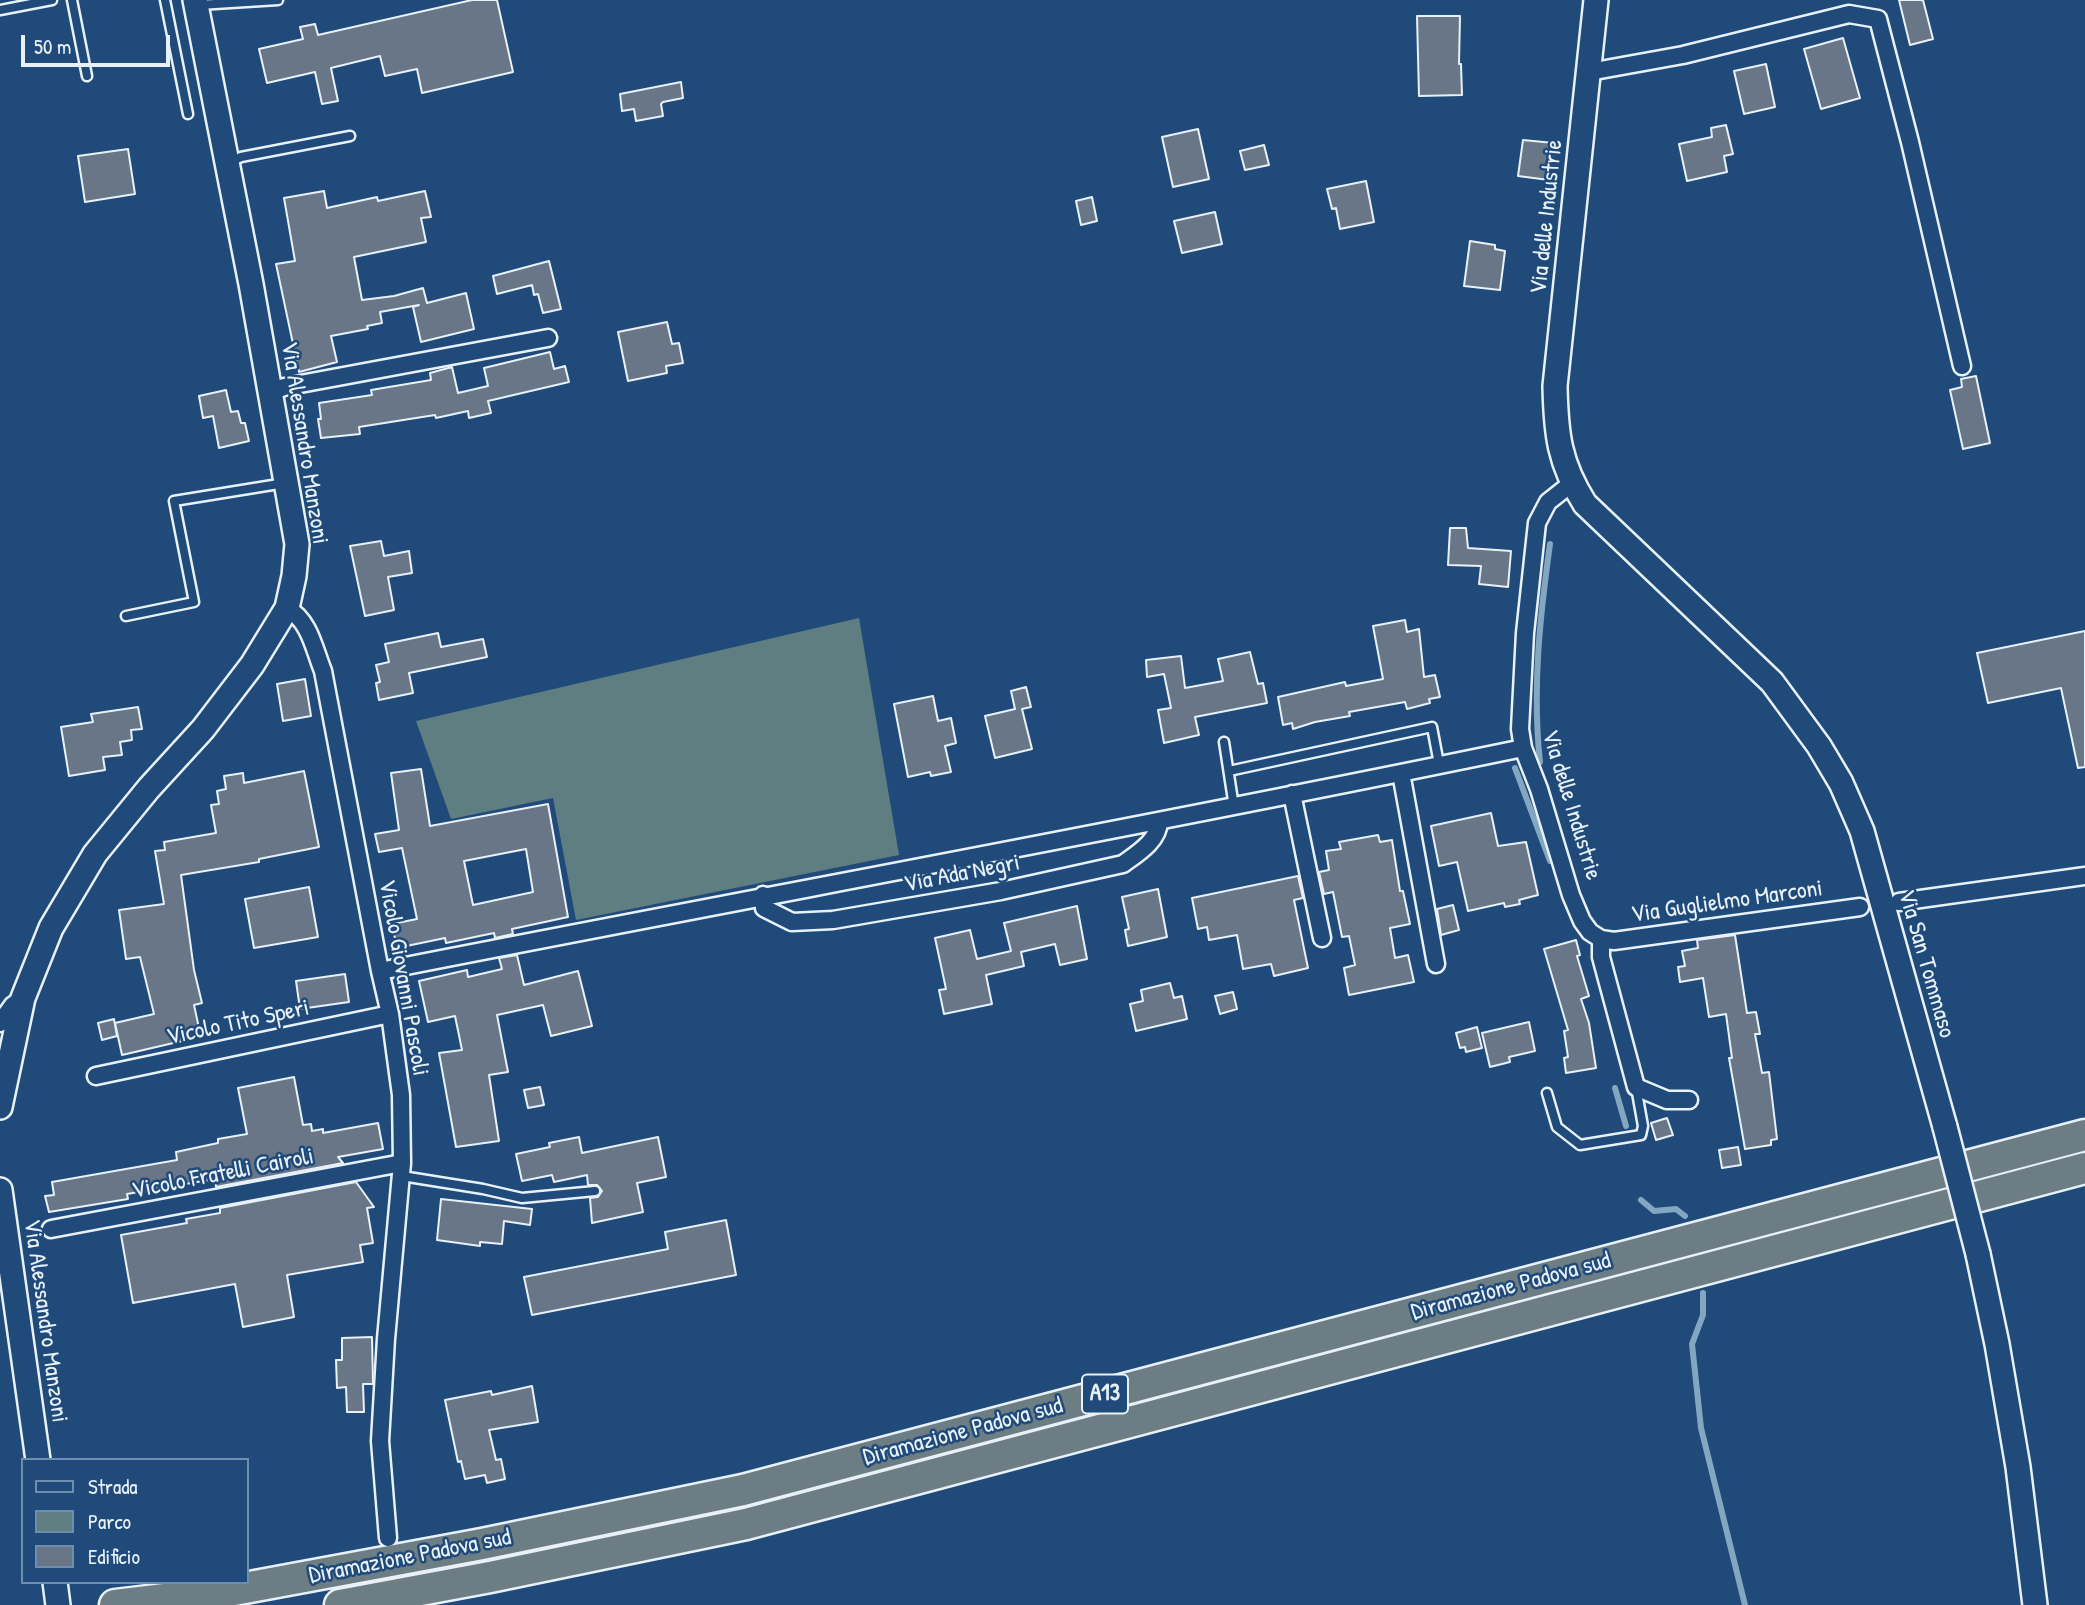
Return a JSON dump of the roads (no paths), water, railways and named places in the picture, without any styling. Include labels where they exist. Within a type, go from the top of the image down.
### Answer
[{"type":"highway","name":"Diramazione Padova sud","points":[[115,1605],[236,1590],[482,1544],[743,1490],[2085,1135]]},
{"type":"highway","name":"Diramazione Padova sud","points":[[340,1605],[746,1524],[2085,1168]]},
{"type":"street","name":"Via delle Industrie","points":[[1557,439],[1555,386],[1596,0]]},
{"type":"street","name":"Via Alessandro Manzoni","points":[[0,1107],[23,998],[51,928],[95,854],[149,788],[203,729],[252,665],[287,608],[295,576],[297,544],[271,392],[195,3]]},
{"type":"street","points":[[1589,72],[1683,55],[1849,14],[1878,19],[1910,142],[1962,366]]},
{"type":"street","points":[[271,392],[284,387],[548,338]]},
{"type":"street","name":"Via San Tommaso","points":[[1557,439],[1561,458],[1585,504],[1772,682],[1819,746],[1841,783],[1862,831],[1978,1254],[2018,1467],[2035,1605]]},
{"type":"street","name":"Via delle Industrie","points":[[1572,483],[1548,502],[1537,523],[1525,633],[1520,729],[1522,748],[1539,789],[1575,903],[1590,932],[1601,939]]},
{"type":"street","name":"Vicolo Giovanni Pascoli","points":[[287,608],[297,614],[307,627],[323,671],[390,1014],[401,1095],[402,1170],[386,1339],[380,1441],[388,1538]]},
{"type":"street","name":"Via Ada Negri","points":[[380,971],[763,895],[1159,822],[1522,748]]},
{"type":"street","points":[[1401,773],[1437,964]]},
{"type":"street","points":[[1293,794],[1322,938]]},
{"type":"street","name":"Via Ada Negri","points":[[763,895],[764,908],[792,922],[833,920],[916,907],[1123,864],[1150,843],[1159,830],[1159,822]]},
{"type":"street","points":[[1899,901],[2085,876]]},
{"type":"street","name":"Via Guglielmo Marconi","points":[[1601,939],[1614,941],[1860,907]]},
{"type":"street","points":[[1601,939],[1601,957],[1636,1087],[1667,1100],[1689,1100]]},
{"type":"street","points":[[0,1023],[13,1005],[23,998]]},
{"type":"street","name":"Vicolo Tito Speri","points":[[96,1076],[390,1014]]},
{"type":"street","name":"Vicolo Fratelli Cairoli","points":[[51,1229],[402,1170]]},
{"type":"street","name":"Via Alessandro Manzoni","points":[[0,1190],[38,1458]]},
{"type":"street","points":[[55,1584],[58,1605]]},
{"type":"lane","points":[[0,10],[52,0]]},
{"type":"lane","points":[[72,0],[87,76]]},
{"type":"lane","points":[[166,0],[188,114]]},
{"type":"lane","points":[[195,3],[278,0]]},
{"type":"lane","points":[[227,163],[350,136]]},
{"type":"lane","points":[[126,616],[194,602],[174,501],[286,483]]},
{"type":"lane","points":[[1229,771],[1432,727],[1439,764]]},
{"type":"lane","points":[[1224,742],[1234,807]]},
{"type":"lane","points":[[1547,1093],[1557,1127],[1580,1145],[1641,1135],[1643,1126],[1636,1087]]},
{"type":"lane","points":[[402,1170],[522,1198],[595,1191]]},
{"type":"waterway","points":[[1540,762],[1538,653],[1550,544]]},
{"type":"waterway","points":[[1515,768],[1550,861]]},
{"type":"waterway","points":[[1615,1088],[1626,1126]]},
{"type":"waterway","points":[[1641,1200],[1654,1211],[1676,1209],[1685,1216]]},
{"type":"waterway","points":[[1703,1293],[1703,1315],[1692,1344],[1701,1428],[1745,1605]]}]
